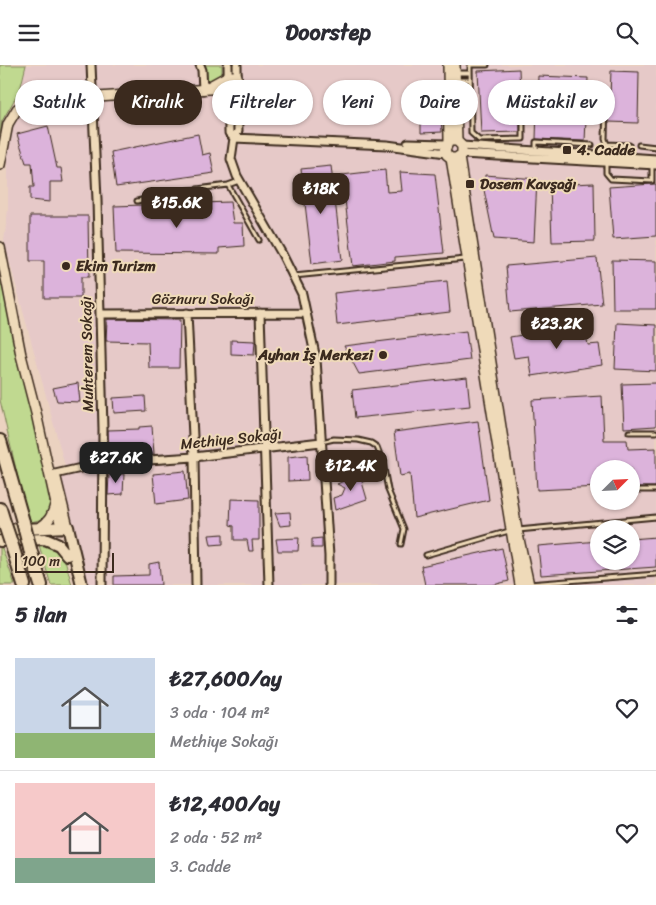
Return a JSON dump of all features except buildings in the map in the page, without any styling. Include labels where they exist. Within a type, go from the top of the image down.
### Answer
[{"type":"highway","points":[[0,441],[41,585]]},
{"type":"highway","points":[[0,509],[2,526],[13,549],[24,585]]},
{"type":"main road","points":[[2,526],[65,532]]},
{"type":"main road","points":[[0,541],[45,539],[65,532]]},
{"type":"main road","points":[[65,532],[68,555],[76,585]]},
{"type":"main road","points":[[65,532],[82,585]]},
{"type":"main road","points":[[45,539],[58,545],[68,555]]},
{"type":"street","name":"Muhterem Sokağı","points":[[91,65],[91,80]]},
{"type":"street","points":[[200,65],[203,90]]},
{"type":"street","points":[[228,65],[232,80]]},
{"type":"street","points":[[203,90],[232,76],[237,65]]},
{"type":"street","points":[[452,73],[454,149],[523,585]]},
{"type":"street","points":[[104,96],[212,89]]},
{"type":"street","points":[[0,165],[8,124],[15,112]]},
{"type":"street","name":"Muhterem Sokağı","points":[[93,125],[103,463],[102,585]]},
{"type":"street","points":[[230,125],[229,133],[234,138],[387,145],[411,143],[454,149],[654,162]]},
{"type":"street","points":[[234,138],[231,159],[240,181],[294,276],[302,294],[316,359],[329,556],[329,585]]},
{"type":"street","points":[[0,247],[21,355],[36,413],[55,505],[65,532]]},
{"type":"street","points":[[188,313],[194,457],[196,585]]},
{"type":"street","points":[[260,313],[269,585]]},
{"type":"street","name":"Göznuru Sokağı","points":[[100,314],[306,313]]},
{"type":"street","points":[[36,413],[55,473],[65,532]]},
{"type":"street","name":"Methiye Sokağı","points":[[55,473],[103,463],[194,457],[321,442]]},
{"type":"street","points":[[38,528],[47,523],[55,505]]},
{"type":"lane","points":[[452,73],[470,80],[470,65],[487,65]]},
{"type":"lane","points":[[452,73],[470,73]]},
{"type":"lane","points":[[471,125],[471,133],[479,140],[523,139],[523,125]]},
{"type":"lane","points":[[605,125],[606,173],[610,179],[652,181],[654,162]]},
{"type":"lane","points":[[536,154],[536,142],[592,145]]},
{"type":"lane","points":[[607,144],[629,145]]},
{"type":"lane","points":[[640,145],[656,147]]},
{"type":"lane","points":[[138,201],[182,191],[228,185],[240,181]]},
{"type":"lane","points":[[228,185],[260,240]]},
{"type":"lane","points":[[294,276],[471,259]]},
{"type":"lane","points":[[629,432],[656,432]]},
{"type":"lane","points":[[321,442],[334,439],[358,441],[371,443],[377,447],[383,463],[388,490],[404,529],[401,544]]},
{"type":"lane","points":[[640,490],[656,490]]},
{"type":"lane","points":[[426,555],[514,530],[656,517]]},
{"type":"lane","points":[[523,585],[656,574]]},
{"type":"shaded area","points":[[26,65],[656,65],[656,585],[86,585],[70,525],[62,481],[65,466],[4,241],[8,210],[8,132],[15,108],[15,125],[104,125],[104,80],[22,80]]},
{"type":"green space","points":[[0,65],[26,65],[22,80],[15,80],[15,99],[2,121],[0,136]]},
{"type":"green space","points":[[202,65],[222,65],[222,75],[212,80],[206,86]]},
{"type":"green space","points":[[0,276],[50,494],[49,512],[43,519],[31,522],[21,491],[0,400]]},
{"type":"green space","points":[[39,545],[49,546],[64,556],[72,585],[51,585]]},
{"type":"green space","points":[[0,548],[2,548],[15,585],[0,585]]},
{"type":"place","name":"4. Cadde","points":[[567,150]]},
{"type":"place","name":"Dosem Kavşağı","points":[[470,184]]},
{"type":"place","name":"Ekim Turizm","points":[[66,266]]},
{"type":"place","name":"Ayhan İş Merkezi","points":[[383,355]]}]
